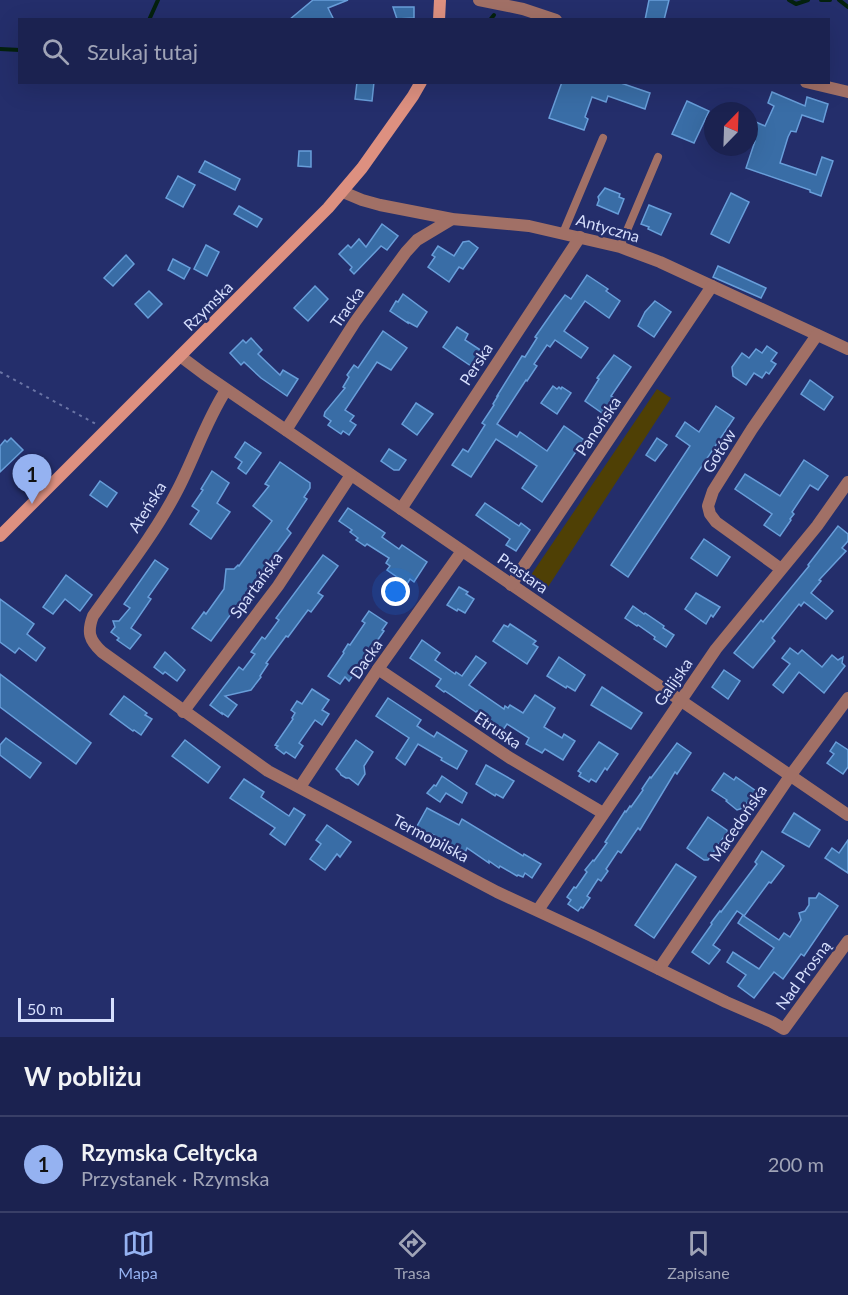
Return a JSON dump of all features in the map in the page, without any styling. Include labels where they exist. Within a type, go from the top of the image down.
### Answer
[{"type":"main road","points":[[439,18],[440,0]]},
{"type":"main road","name":"Rzymska","points":[[0,536],[343,192],[420,84]]},
{"type":"street","points":[[479,0],[522,9],[550,18]]},
{"type":"street","points":[[814,84],[848,92]]},
{"type":"street","name":"Antyczna","points":[[343,192],[380,205],[452,219],[529,226],[620,247],[660,262],[848,349]]},
{"type":"street","name":"Tracka","points":[[286,430],[355,322],[406,252],[417,240],[452,219]]},
{"type":"street","name":"Perska","points":[[401,509],[580,237]]},
{"type":"street","name":"Panońska","points":[[511,585],[712,286]]},
{"type":"street","name":"Gotów","points":[[781,569],[716,522],[708,506],[713,490],[817,335]]},
{"type":"street","name":"Prastara","points":[[180,356],[226,390],[848,814]]},
{"type":"street","name":"Ateńska","points":[[90,635],[93,616],[164,514],[178,489],[215,407],[226,390]]},
{"type":"street","name":"Spartańska","points":[[183,712],[278,586],[351,475]]},
{"type":"street","name":"Galijska","points":[[538,910],[716,649],[817,526],[848,482]]},
{"type":"street","name":"Dacka","points":[[300,787],[378,669],[462,551]]},
{"type":"street","name":"Termopilska","points":[[90,635],[94,645],[102,652],[268,771],[497,892],[784,1029]]},
{"type":"street","name":"Etruska","points":[[378,669],[510,758],[603,813]]},
{"type":"street","name":"Macedońska","points":[[659,969],[790,776],[848,698]]},
{"type":"street","name":"Nad Prosną","points":[[784,1029],[848,941]]},
{"type":"lane","points":[[562,233],[603,138]]},
{"type":"lane","points":[[620,247],[658,157]]},
{"type":"path","points":[[0,372],[106,430]]},
{"type":"shaded area","points":[[657,389],[671,398],[548,587],[531,575]]},
{"type":"building","points":[[313,0],[348,0],[328,8],[333,18],[291,18]]},
{"type":"building","points":[[649,0],[669,0],[664,18],[645,18]]},
{"type":"building","points":[[393,7],[414,7],[414,18],[397,18]]},
{"type":"building","points":[[357,84],[374,84],[372,101],[355,99]]},
{"type":"building","points":[[561,84],[624,84],[650,93],[645,109],[608,96],[606,102],[592,97],[585,117],[588,119],[584,130],[549,118]]},
{"type":"building","points":[[772,92],[805,106],[807,97],[828,104],[823,122],[802,115],[796,132],[791,131],[788,137],[780,163],[816,175],[822,157],[833,161],[821,196],[746,168],[750,156],[758,156],[758,123],[765,126],[774,106],[768,103]]},
{"type":"building","points":[[687,101],[704,109],[704,122],[694,143],[672,134]]},
{"type":"building","points":[[299,151],[311,151],[311,167],[298,166]]},
{"type":"building","points":[[205,161],[240,179],[235,190],[199,172]]},
{"type":"building","points":[[178,176],[195,185],[183,207],[166,198]]},
{"type":"building","points":[[605,188],[620,194],[619,197],[624,199],[618,214],[597,205],[598,197]]},
{"type":"building","points":[[731,193],[749,202],[729,243],[711,234]]},
{"type":"building","points":[[649,205],[671,214],[661,235],[641,224]]},
{"type":"building","points":[[239,206],[262,219],[257,227],[234,214]]},
{"type":"building","points":[[382,224],[398,236],[387,250],[381,246],[354,274],[350,270],[352,267],[339,254],[348,245],[351,248],[359,239],[366,247]]},
{"type":"building","points":[[469,241],[478,248],[463,269],[459,267],[449,282],[428,267],[435,257],[432,255],[438,246],[454,256],[463,242]]},
{"type":"building","points":[[206,245],[219,252],[207,276],[194,269]]},
{"type":"building","points":[[126,255],[134,264],[113,286],[104,278]]},
{"type":"building","points":[[173,259],[190,268],[184,279],[168,270]]},
{"type":"building","points":[[718,266],[766,288],[761,298],[713,277]]},
{"type":"building","points":[[587,275],[608,289],[606,291],[620,301],[609,318],[585,301],[564,331],[588,348],[581,358],[555,340],[550,347],[547,345],[534,364],[537,366],[497,424],[517,437],[520,432],[547,451],[564,426],[584,440],[542,502],[522,488],[537,466],[496,439],[471,477],[452,465],[463,449],[468,452],[485,425],[482,423],[497,396],[556,307],[565,295],[571,299]]},
{"type":"building","points":[[315,286],[328,299],[308,321],[294,308]]},
{"type":"building","points":[[149,291],[162,304],[148,318],[135,304]]},
{"type":"building","points":[[403,294],[427,312],[417,327],[390,311]]},
{"type":"building","points":[[655,301],[671,312],[654,337],[638,326],[645,312]]},
{"type":"building","points":[[457,327],[468,334],[465,340],[485,353],[474,368],[443,347]]},
{"type":"building","points":[[383,331],[407,348],[391,370],[377,362],[345,410],[354,416],[350,421],[356,425],[349,435],[343,431],[341,434],[328,425],[331,421],[324,416],[325,412],[345,388],[343,387],[349,377],[347,375],[354,365],[358,368]]},
{"type":"building","points":[[251,338],[262,350],[258,354],[280,375],[283,370],[298,379],[287,396],[261,378],[244,362],[241,365],[230,353],[243,340],[246,343]]},
{"type":"building","points":[[767,346],[777,353],[771,361],[776,364],[769,374],[766,372],[762,378],[754,373],[746,385],[733,376],[732,367],[742,353],[749,358],[756,349],[762,353]]},
{"type":"building","points":[[614,355],[631,367],[602,413],[585,401],[599,379],[597,378]]},
{"type":"building","points":[[810,380],[833,397],[824,410],[801,394]]},
{"type":"building","points":[[553,386],[557,389],[562,387],[571,393],[557,414],[541,403]]},
{"type":"building","points":[[416,403],[433,414],[417,435],[402,424]]},
{"type":"building","points":[[716,406],[734,418],[628,577],[611,565],[690,446],[676,436],[685,422],[699,432]]},
{"type":"building","points":[[11,438],[23,450],[0,472],[0,446],[5,440],[7,442]]},
{"type":"building","points":[[657,438],[667,445],[655,461],[646,455]]},
{"type":"building","points":[[245,442],[261,453],[246,474],[238,468],[242,462],[235,457]]},
{"type":"building","points":[[389,449],[406,460],[399,470],[394,470],[381,461]]},
{"type":"building","points":[[804,460],[828,476],[818,490],[810,485],[792,512],[794,514],[791,520],[780,536],[764,525],[772,514],[735,489],[745,474],[780,496]]},
{"type":"building","points":[[280,462],[310,483],[310,488],[304,497],[307,499],[287,529],[291,533],[211,641],[192,628],[204,612],[206,614],[224,589],[226,569],[239,566],[272,521],[253,506],[269,486],[265,484]]},
{"type":"building","points":[[212,471],[229,483],[217,503],[230,512],[211,539],[190,524],[199,511],[192,506]]},
{"type":"building","points":[[100,481],[117,493],[107,507],[90,495]]},
{"type":"building","points":[[485,503],[519,526],[521,523],[530,530],[516,551],[506,545],[510,539],[476,515]]},
{"type":"building","points":[[348,508],[385,533],[382,537],[399,549],[402,545],[427,562],[414,582],[410,579],[407,584],[387,570],[390,566],[386,563],[389,558],[356,540],[358,538],[350,532],[352,530],[339,521]]},
{"type":"building","points":[[838,526],[848,534],[848,541],[842,548],[846,551],[819,580],[821,581],[811,593],[833,611],[826,619],[804,602],[801,606],[799,604],[772,638],[775,641],[753,668],[734,653],[809,566]]},
{"type":"building","points":[[704,539],[730,557],[717,576],[691,558]]},
{"type":"building","points":[[323,555],[338,566],[318,593],[323,596],[311,612],[308,610],[288,637],[286,636],[266,663],[268,664],[261,677],[251,690],[225,696],[237,705],[228,717],[222,714],[210,705],[239,667],[243,670],[255,654],[251,652],[262,637],[265,639],[279,620],[276,618]]},
{"type":"building","points":[[155,560],[168,569],[148,597],[151,599],[131,628],[141,635],[130,649],[117,640],[119,638],[111,632],[115,627],[113,621],[119,621],[130,608],[124,604]]},
{"type":"building","points":[[66,575],[92,595],[80,611],[65,599],[53,614],[43,607]]},
{"type":"building","points":[[459,587],[474,599],[465,613],[447,605]]},
{"type":"building","points":[[696,593],[720,607],[713,617],[711,615],[706,624],[685,609]]},
{"type":"building","points":[[0,599],[34,624],[27,634],[45,648],[36,661],[19,648],[15,653],[0,642]]},
{"type":"building","points":[[633,606],[674,635],[666,647],[654,639],[655,637],[625,618]]},
{"type":"building","points":[[369,611],[387,623],[382,630],[384,631],[349,681],[345,677],[340,684],[328,676],[348,644],[350,645],[365,623],[362,621]]},
{"type":"building","points":[[510,624],[536,641],[533,644],[538,647],[527,664],[493,641],[504,625],[508,627]]},
{"type":"building","points":[[422,640],[440,653],[435,660],[455,674],[456,672],[462,676],[476,656],[486,663],[469,685],[504,709],[505,706],[508,708],[510,705],[523,713],[535,695],[555,708],[544,727],[562,738],[564,734],[575,741],[563,760],[545,749],[542,753],[526,744],[529,738],[507,724],[503,730],[436,686],[441,679],[410,658]]},
{"type":"building","points":[[790,648],[798,654],[802,650],[822,667],[832,655],[838,660],[843,657],[842,663],[845,666],[824,693],[799,672],[783,693],[773,685],[790,664],[782,658]]},
{"type":"building","points":[[165,652],[185,670],[177,681],[154,667]]},
{"type":"building","points":[[559,657],[585,675],[575,691],[547,676]]},
{"type":"building","points":[[724,670],[740,681],[728,699],[712,687]]},
{"type":"building","points":[[0,674],[91,743],[76,764],[0,707]]},
{"type":"building","points":[[602,687],[642,713],[631,729],[591,705]]},
{"type":"building","points":[[312,689],[329,700],[322,710],[329,714],[322,725],[315,720],[299,743],[303,746],[295,758],[286,752],[284,754],[275,745],[293,719],[295,713],[291,710],[297,701],[302,704]]},
{"type":"building","points":[[124,696],[152,719],[141,735],[110,714]]},
{"type":"building","points":[[388,698],[421,720],[417,726],[434,737],[437,732],[467,751],[457,769],[418,744],[405,765],[396,758],[409,738],[376,716]]},
{"type":"building","points":[[6,738],[41,763],[30,778],[0,755],[0,745]]},
{"type":"building","points":[[185,740],[220,767],[208,783],[172,756]]},
{"type":"building","points":[[356,740],[373,752],[364,766],[365,774],[358,785],[341,775],[336,769]]},
{"type":"building","points":[[599,742],[618,754],[596,782],[591,779],[589,782],[579,776],[581,773],[578,771]]},
{"type":"building","points":[[836,742],[848,750],[848,767],[843,774],[827,763],[834,754],[830,751]]},
{"type":"building","points":[[677,743],[691,753],[677,774],[675,772],[640,830],[638,828],[621,853],[618,851],[606,869],[608,871],[601,881],[598,879],[587,896],[590,898],[578,911],[568,904],[571,900],[567,897],[574,887],[576,888],[587,872],[585,870],[607,843],[605,842],[625,811],[631,807],[650,777]]},
{"type":"building","points":[[486,765],[514,781],[503,798],[496,794],[495,796],[476,784]]},
{"type":"building","points":[[724,773],[734,780],[736,777],[756,791],[743,808],[737,810],[712,790]]},
{"type":"building","points":[[442,776],[467,793],[462,803],[446,793],[440,802],[427,793],[434,785],[436,786]]},
{"type":"building","points":[[244,779],[264,792],[261,797],[289,816],[294,808],[305,815],[285,845],[270,834],[275,828],[230,798]]},
{"type":"building","points":[[427,808],[459,825],[462,819],[523,856],[524,854],[541,864],[532,878],[525,873],[523,877],[500,866],[499,868],[489,861],[489,863],[467,848],[465,853],[432,834],[431,836],[416,828]]},
{"type":"building","points":[[794,813],[820,830],[809,847],[782,832]]},
{"type":"building","points":[[708,817],[728,831],[708,860],[704,860],[687,848]]},
{"type":"building","points":[[327,825],[351,842],[340,857],[337,854],[325,870],[310,859],[321,844],[316,840]]},
{"type":"building","points":[[848,840],[848,873],[825,858],[832,848],[839,853]]},
{"type":"building","points":[[762,851],[784,866],[744,916],[779,940],[784,933],[790,937],[801,920],[799,913],[805,911],[809,905],[809,898],[816,898],[819,893],[838,906],[804,956],[801,954],[783,979],[774,972],[754,998],[738,986],[746,975],[727,962],[733,952],[759,969],[774,948],[738,923],[743,915],[737,911],[713,945],[720,950],[709,964],[692,952],[711,923],[757,864],[755,862]]},
{"type":"building","points":[[676,864],[696,877],[654,938],[635,925]]},
{"type":"waterway","points":[[150,18],[158,0]]},
{"type":"waterway","points":[[789,0],[796,4],[808,0]]},
{"type":"waterway","points":[[821,0],[830,0]]},
{"type":"waterway","points":[[839,0],[848,7]]},
{"type":"waterway","points":[[0,49],[18,50]]},
{"type":"place","name":"Rzymska Celtycka","points":[[32,504]]}]
